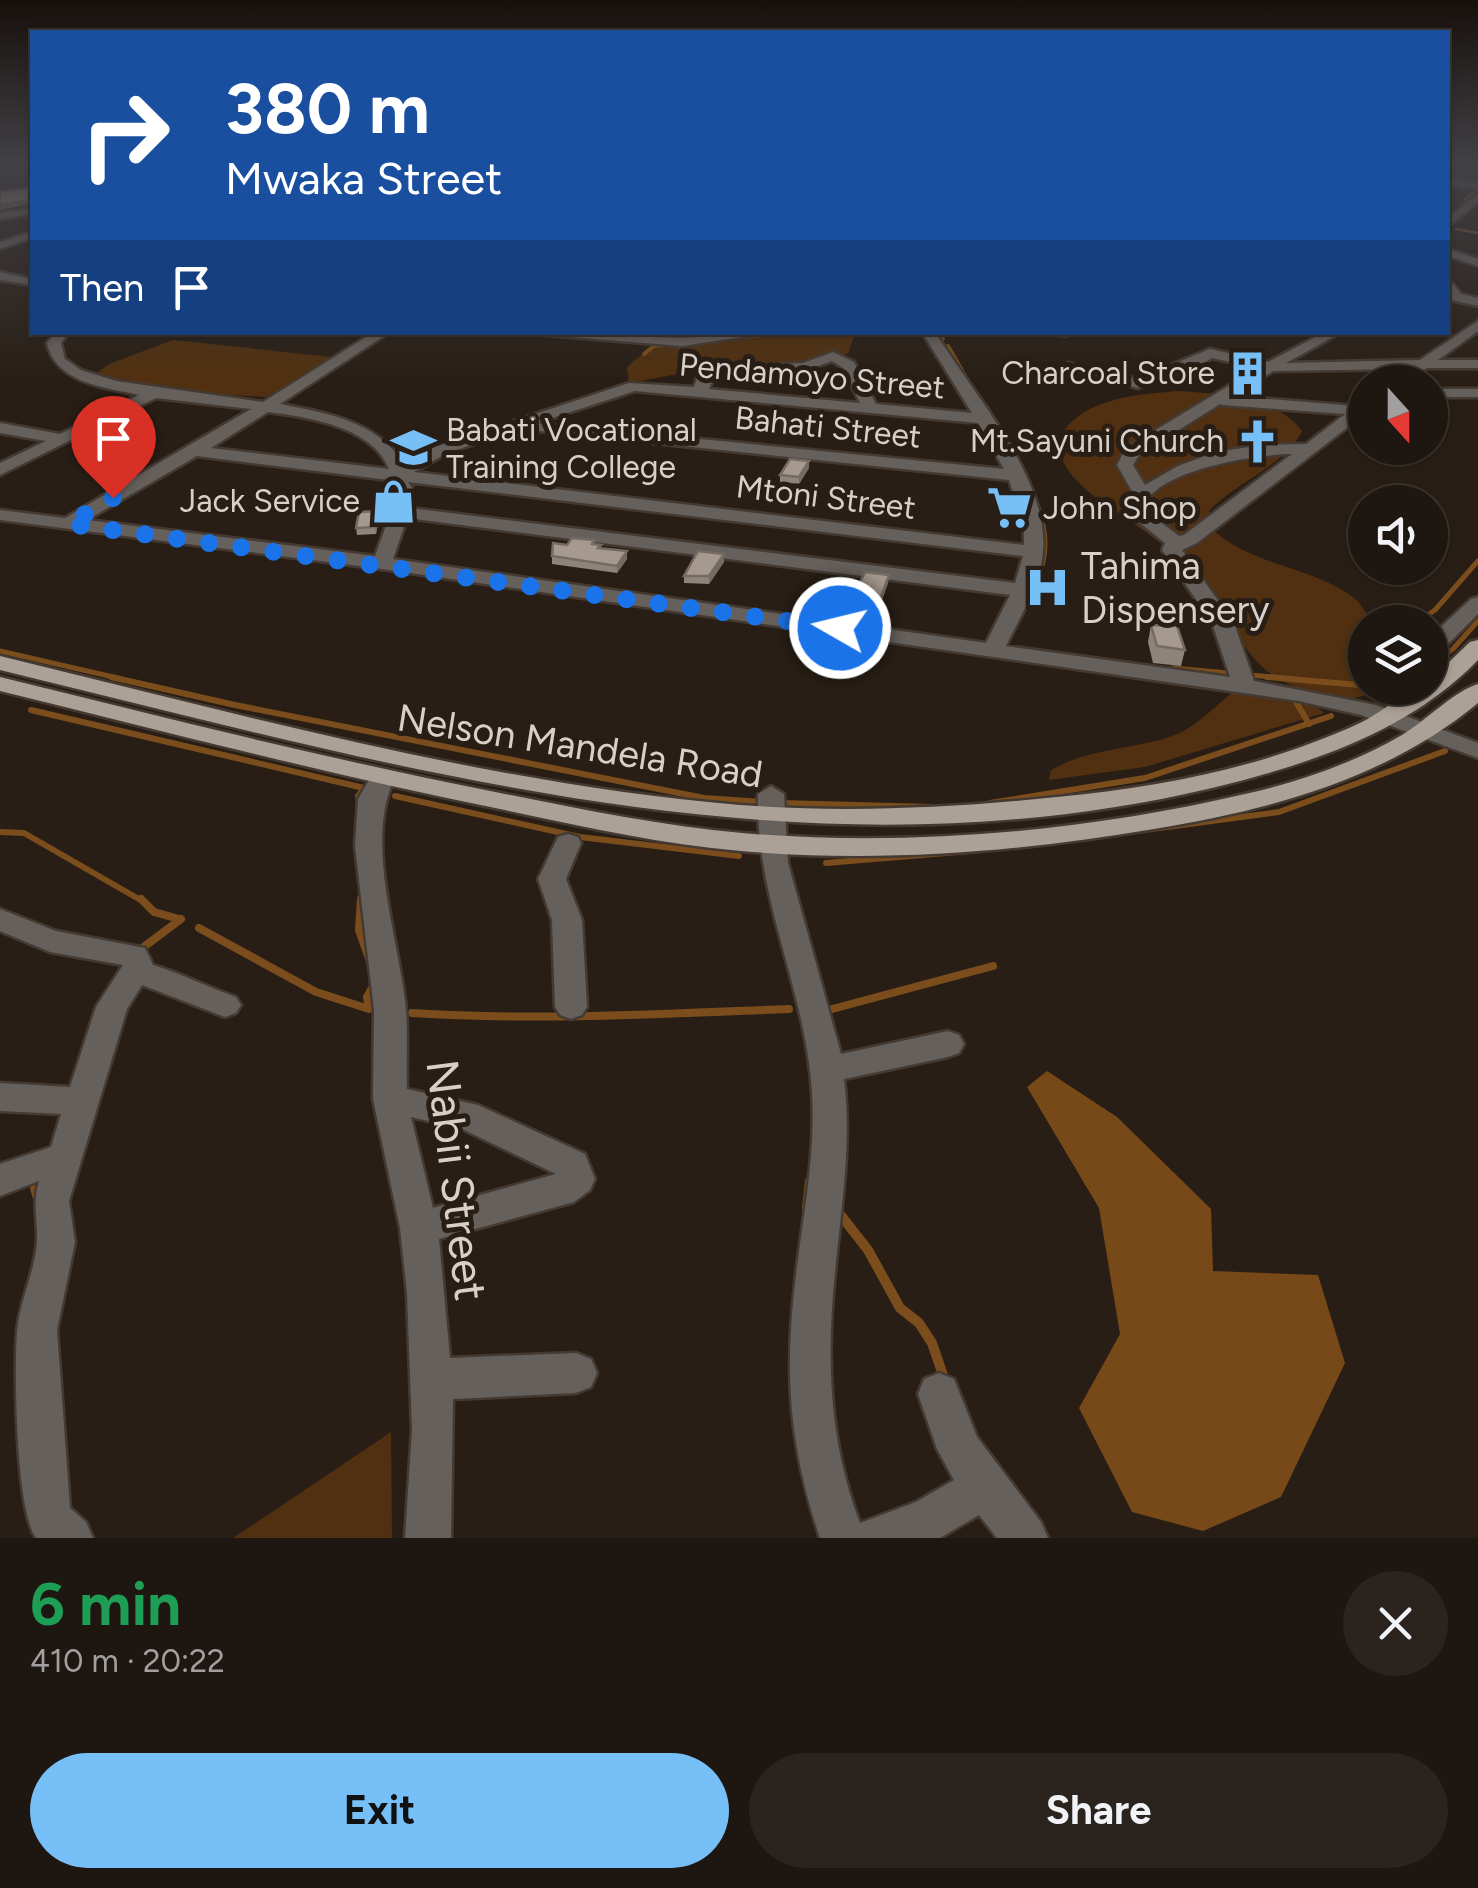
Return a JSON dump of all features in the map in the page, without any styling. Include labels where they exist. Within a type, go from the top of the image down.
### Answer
[{"type":"main road","name":"Nelson Mandela Road","points":[[1448,674],[1478,647]]},
{"type":"main road","name":"Nelson Mandela Road","points":[[0,663],[515,780],[771,818],[895,845],[1104,830],[1224,808],[1306,786],[1427,732],[1478,691]]},
{"type":"main road","name":"Nelson Mandela Road","points":[[0,684],[382,778],[615,824],[963,814],[1094,804],[1194,785],[1269,765],[1342,742],[1412,705]]},
{"type":"street","points":[[0,246],[30,237]]},
{"type":"street","points":[[0,246],[30,246]]},
{"type":"street","points":[[1450,253],[1476,265]]},
{"type":"street","points":[[1450,266],[1476,265]]},
{"type":"street","points":[[0,276],[30,282]]},
{"type":"street","points":[[1451,292],[1474,290]]},
{"type":"street","points":[[1423,364],[1478,325]]},
{"type":"street","points":[[61,335],[54,344],[64,366],[97,380],[152,394],[328,420],[368,435],[392,458],[398,468],[395,476],[403,488],[400,512],[382,563]]},
{"type":"street","points":[[68,524],[194,451],[379,335]]},
{"type":"street","points":[[522,335],[632,368],[721,340],[751,335]]},
{"type":"street","points":[[930,335],[986,420],[1032,520],[1034,552],[1022,590],[993,650]]},
{"type":"street","points":[[1142,494],[1124,465],[1126,458],[1271,366],[1330,335]]},
{"type":"street","points":[[1462,337],[1478,337]]},
{"type":"street","points":[[1073,366],[1138,384],[1189,366],[1210,352],[1271,366],[1310,369],[1478,364]]},
{"type":"street","points":[[700,392],[706,374],[712,370],[805,367],[833,356],[849,365],[872,409]]},
{"type":"street","name":"Pendamoyo Street","points":[[395,476],[441,450],[517,426],[632,368],[700,392],[986,420]]},
{"type":"street","points":[[1448,393],[1478,393]]},
{"type":"street","points":[[0,470],[152,394]]},
{"type":"street","points":[[1222,400],[1348,408]]},
{"type":"street","points":[[1311,449],[1249,449],[1213,456],[1180,470],[1142,494],[1134,511],[1175,542],[1190,539],[1311,449],[1348,421]]},
{"type":"street","name":"Bahati Street","points":[[517,426],[1013,475]]},
{"type":"street","points":[[0,428],[59,438]]},
{"type":"street","name":"Mtoni Street","points":[[194,451],[1034,552]]},
{"type":"street","points":[[400,512],[1022,590]]},
{"type":"street","points":[[0,514],[382,563],[1245,686],[1318,698],[1390,718],[1478,752]]},
{"type":"street","points":[[1175,542],[1172,550],[1223,623],[1245,686]]},
{"type":"street","points":[[1448,632],[1478,603]]},
{"type":"street","name":"Nabii Street","points":[[382,778],[373,794],[368,823],[390,1010],[390,1099],[419,1228],[427,1293],[433,1430],[428,1538]]},
{"type":"street","points":[[771,818],[782,907],[816,1012],[826,1064],[832,1142],[812,1306],[811,1361],[821,1475],[843,1538]]},
{"type":"street","points":[[568,842],[552,878],[567,920],[571,1007]]},
{"type":"street","points":[[0,918],[50,941],[134,956],[146,976],[188,987],[199,996],[225,1004]]},
{"type":"street","points":[[70,1538],[49,1518],[41,1443],[38,1330],[56,1242],[51,1201],[112,1007],[138,968]]},
{"type":"street","points":[[826,1064],[841,1067],[948,1044]]},
{"type":"street","points":[[0,1097],[84,1101]]},
{"type":"street","points":[[390,1099],[466,1116],[572,1165],[577,1179],[561,1190],[419,1228]]},
{"type":"street","points":[[0,1180],[64,1157]]},
{"type":"street","points":[[429,1380],[576,1373]]},
{"type":"street","points":[[939,1394],[952,1436],[1025,1538]]},
{"type":"street","points":[[877,1538],[926,1520],[986,1486]]},
{"type":"shaded area","points":[[855,335],[848,353],[823,364],[710,368],[629,383],[627,368],[645,353],[700,336]]},
{"type":"shaded area","points":[[173,340],[332,357],[312,373],[266,397],[178,392],[91,377],[109,364]]},
{"type":"shaded area","points":[[1177,391],[1245,399],[1278,411],[1302,431],[1274,463],[1209,511],[1211,528],[1244,551],[1319,579],[1357,600],[1361,605],[1348,605],[1348,699],[1315,695],[1264,669],[1210,589],[1158,541],[1097,499],[1071,474],[1057,443],[1066,428],[1092,408],[1143,394]]},
{"type":"shaded area","points":[[1232,693],[1293,697],[1324,713],[1145,767],[1049,780],[1051,770],[1079,758],[1175,735]]},
{"type":"shaded area","points":[[1047,1071],[1117,1117],[1211,1209],[1213,1271],[1318,1275],[1345,1363],[1281,1497],[1203,1531],[1132,1512],[1079,1408],[1120,1334],[1099,1208],[1027,1087]]},
{"type":"shaded area","points":[[391,1432],[392,1538],[233,1538]]},
{"type":"building","points":[[790,459],[809,461],[799,477],[780,475]]},
{"type":"building","points":[[378,511],[375,527],[356,528],[359,512]]},
{"type":"building","points":[[572,538],[594,540],[592,544],[601,545],[598,548],[627,551],[617,566],[552,556],[553,543],[567,545]]},
{"type":"building","points":[[698,551],[724,554],[709,576],[684,576]]},
{"type":"building","points":[[865,572],[889,575],[880,600],[853,597]]},
{"type":"building","points":[[1151,625],[1177,626],[1185,650],[1157,646]]},
{"type":"waterway","points":[[709,341],[761,335]]},
{"type":"waterway","points":[[941,335],[943,339]]},
{"type":"waterway","points":[[644,354],[654,346],[671,344]]},
{"type":"waterway","points":[[931,346],[969,409]]},
{"type":"waterway","points":[[948,346],[968,381]]},
{"type":"waterway","points":[[987,407],[1003,437]]},
{"type":"waterway","points":[[1033,496],[1036,503]]},
{"type":"waterway","points":[[1026,604],[1044,553],[1044,528],[1035,500]]},
{"type":"waterway","points":[[1439,605],[1478,561]]},
{"type":"waterway","points":[[1448,652],[1478,621]]},
{"type":"waterway","points":[[0,651],[122,679]]},
{"type":"waterway","points":[[1173,668],[1294,679]]},
{"type":"waterway","points":[[111,677],[704,798],[762,802]]},
{"type":"waterway","points":[[1267,677],[1348,684]]},
{"type":"waterway","points":[[1292,695],[1309,723]]},
{"type":"waterway","points":[[31,710],[364,788],[358,796],[359,803]]},
{"type":"waterway","points":[[1309,723],[1331,716]]},
{"type":"waterway","points":[[990,803],[1145,778],[1309,723]]},
{"type":"waterway","points":[[1025,846],[1279,812],[1445,751]]},
{"type":"waterway","points":[[395,796],[580,837],[739,856]]},
{"type":"waterway","points":[[780,803],[932,807]]},
{"type":"waterway","points":[[0,832],[24,833],[144,902]]},
{"type":"waterway","points":[[826,863],[982,850]]},
{"type":"waterway","points":[[361,902],[362,890]]},
{"type":"waterway","points":[[141,899],[144,902]]},
{"type":"waterway","points":[[361,899],[359,930],[373,970]]},
{"type":"waterway","points":[[144,902],[154,912],[179,919]]},
{"type":"waterway","points":[[137,952],[181,919]]},
{"type":"waterway","points":[[199,928],[316,992],[369,1009],[367,997],[376,981]]},
{"type":"waterway","points":[[821,1012],[993,966]]},
{"type":"waterway","points":[[412,1013],[553,1017],[789,1009]]},
{"type":"waterway","points":[[809,1183],[811,1177]]},
{"type":"waterway","points":[[807,1208],[810,1181]]},
{"type":"waterway","points":[[35,1188],[39,1201]]},
{"type":"waterway","points":[[839,1213],[868,1250],[900,1308],[919,1323],[932,1343],[945,1381]]},
{"type":"place","name":"Charcoal Store","points":[[1248,373]]},
{"type":"place","name":"Mt.Sayuni Church","points":[[1257,441]]},
{"type":"place","name":"Babati Vocational Training College","points":[[413,448]]},
{"type":"place","name":"Jack Service","points":[[393,501]]},
{"type":"place","name":"John Shop","points":[[1010,508]]},
{"type":"place","name":"Tahima Dispensery","points":[[1048,588]]},
{"type":"route","points":[[113,498],[68,524],[382,563],[840,628]]}]
